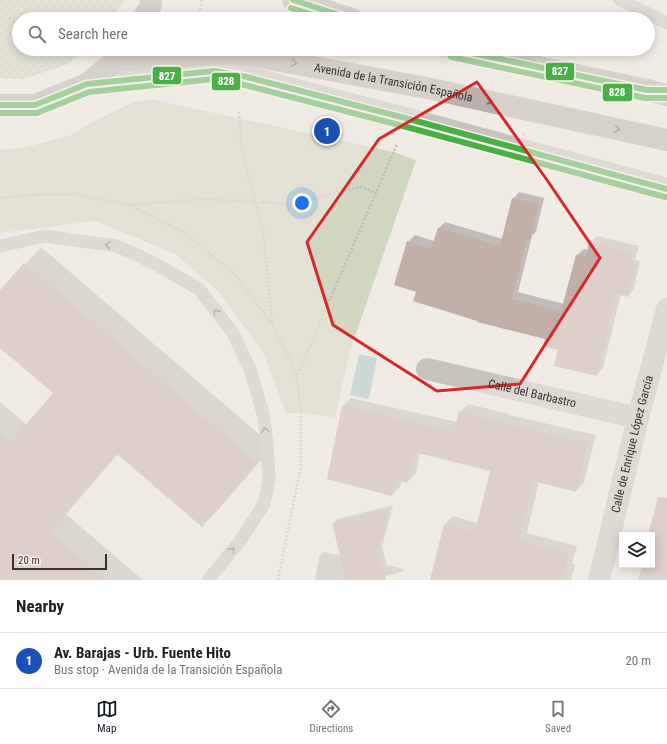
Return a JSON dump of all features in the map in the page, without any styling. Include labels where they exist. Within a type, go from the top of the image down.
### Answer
[{"type":"main road","points":[[147,12],[151,6],[151,0]]},
{"type":"main road","points":[[293,0],[330,12]]},
{"type":"main road","points":[[0,105],[36,104],[87,84],[118,56]]},
{"type":"main road","name":"Avenida de la Transición Española","points":[[253,56],[434,90],[667,140]]},
{"type":"main road","points":[[487,56],[660,92]]},
{"type":"street","points":[[87,84],[214,71],[248,77],[667,189]]},
{"type":"street","name":"Calle de Enrique López García","points":[[599,580],[638,418],[667,308]]},
{"type":"street","name":"Calle del Barbastro","points":[[427,369],[638,418]]},
{"type":"lane","points":[[620,0],[645,12]]},
{"type":"lane","points":[[655,17],[667,23]]},
{"type":"lane","points":[[0,246],[45,236],[116,246],[154,263],[199,289],[233,333],[250,369],[263,413],[267,442],[268,480],[264,504],[240,541],[208,580]]},
{"type":"path","points":[[199,12],[202,0]]},
{"type":"path","points":[[239,112],[242,150],[263,231],[272,323]]},
{"type":"path","points":[[297,376],[399,139]]},
{"type":"path","points":[[128,205],[206,199],[291,204],[361,187],[376,193]]},
{"type":"path","points":[[0,198],[29,195],[77,194],[128,205],[185,233],[235,275],[272,323],[297,376],[301,412],[301,466],[278,580]]},
{"type":"highlighted area","points":[[477,82],[547,180],[600,258],[520,384],[437,391],[333,325],[307,242],[379,139]]},
{"type":"green space","points":[[0,0],[124,0],[116,12],[12,12],[12,56],[77,56],[66,65],[24,79],[0,78]]},
{"type":"green space","points":[[150,99],[394,152],[416,160],[351,348],[335,417],[301,413],[286,413],[263,352],[218,291],[175,254],[95,221],[0,233],[0,150],[26,147],[69,136],[134,102]]},
{"type":"water","points":[[359,354],[377,358],[369,399],[350,395]]},
{"type":"building","points":[[512,198],[538,204],[530,240],[527,239],[512,299],[561,311],[576,255],[586,257],[589,242],[633,253],[629,266],[634,268],[628,297],[616,294],[597,376],[554,366],[558,350],[543,346],[545,339],[477,322],[413,301],[416,292],[394,285],[407,241],[431,249],[438,228],[500,246]]},
{"type":"building","points":[[24,263],[257,463],[202,527],[117,454],[50,532],[106,580],[0,580],[0,433],[11,442],[53,393],[0,348],[0,290]]},
{"type":"building","points":[[342,406],[454,432],[459,411],[501,423],[588,443],[576,492],[533,481],[519,541],[569,554],[562,580],[430,580],[444,524],[475,532],[490,471],[414,452],[408,483],[396,480],[392,496],[327,479]]},
{"type":"building","points":[[658,497],[667,498],[667,575],[640,568],[655,568],[655,532],[649,532]]},
{"type":"building","points":[[389,509],[378,552],[386,580],[346,580],[332,523]]},
{"type":"transit line","name":"827","points":[[293,0],[330,12]]},
{"type":"transit line","name":"828","points":[[291,8],[304,12]]},
{"type":"transit line","name":"827","points":[[486,56],[647,90],[667,90]]},
{"type":"transit line","name":"828","points":[[451,57],[645,98],[667,98]]},
{"type":"transit line","name":"827","points":[[0,105],[35,105],[87,84],[214,71],[247,77],[405,118],[667,189]]},
{"type":"transit line","name":"828","points":[[0,113],[37,113],[89,92],[214,79],[245,85],[403,126],[665,197]]},
{"type":"place","name":"Av. Barajas - Urb. Fuente Hito","points":[[327,131]]}]
